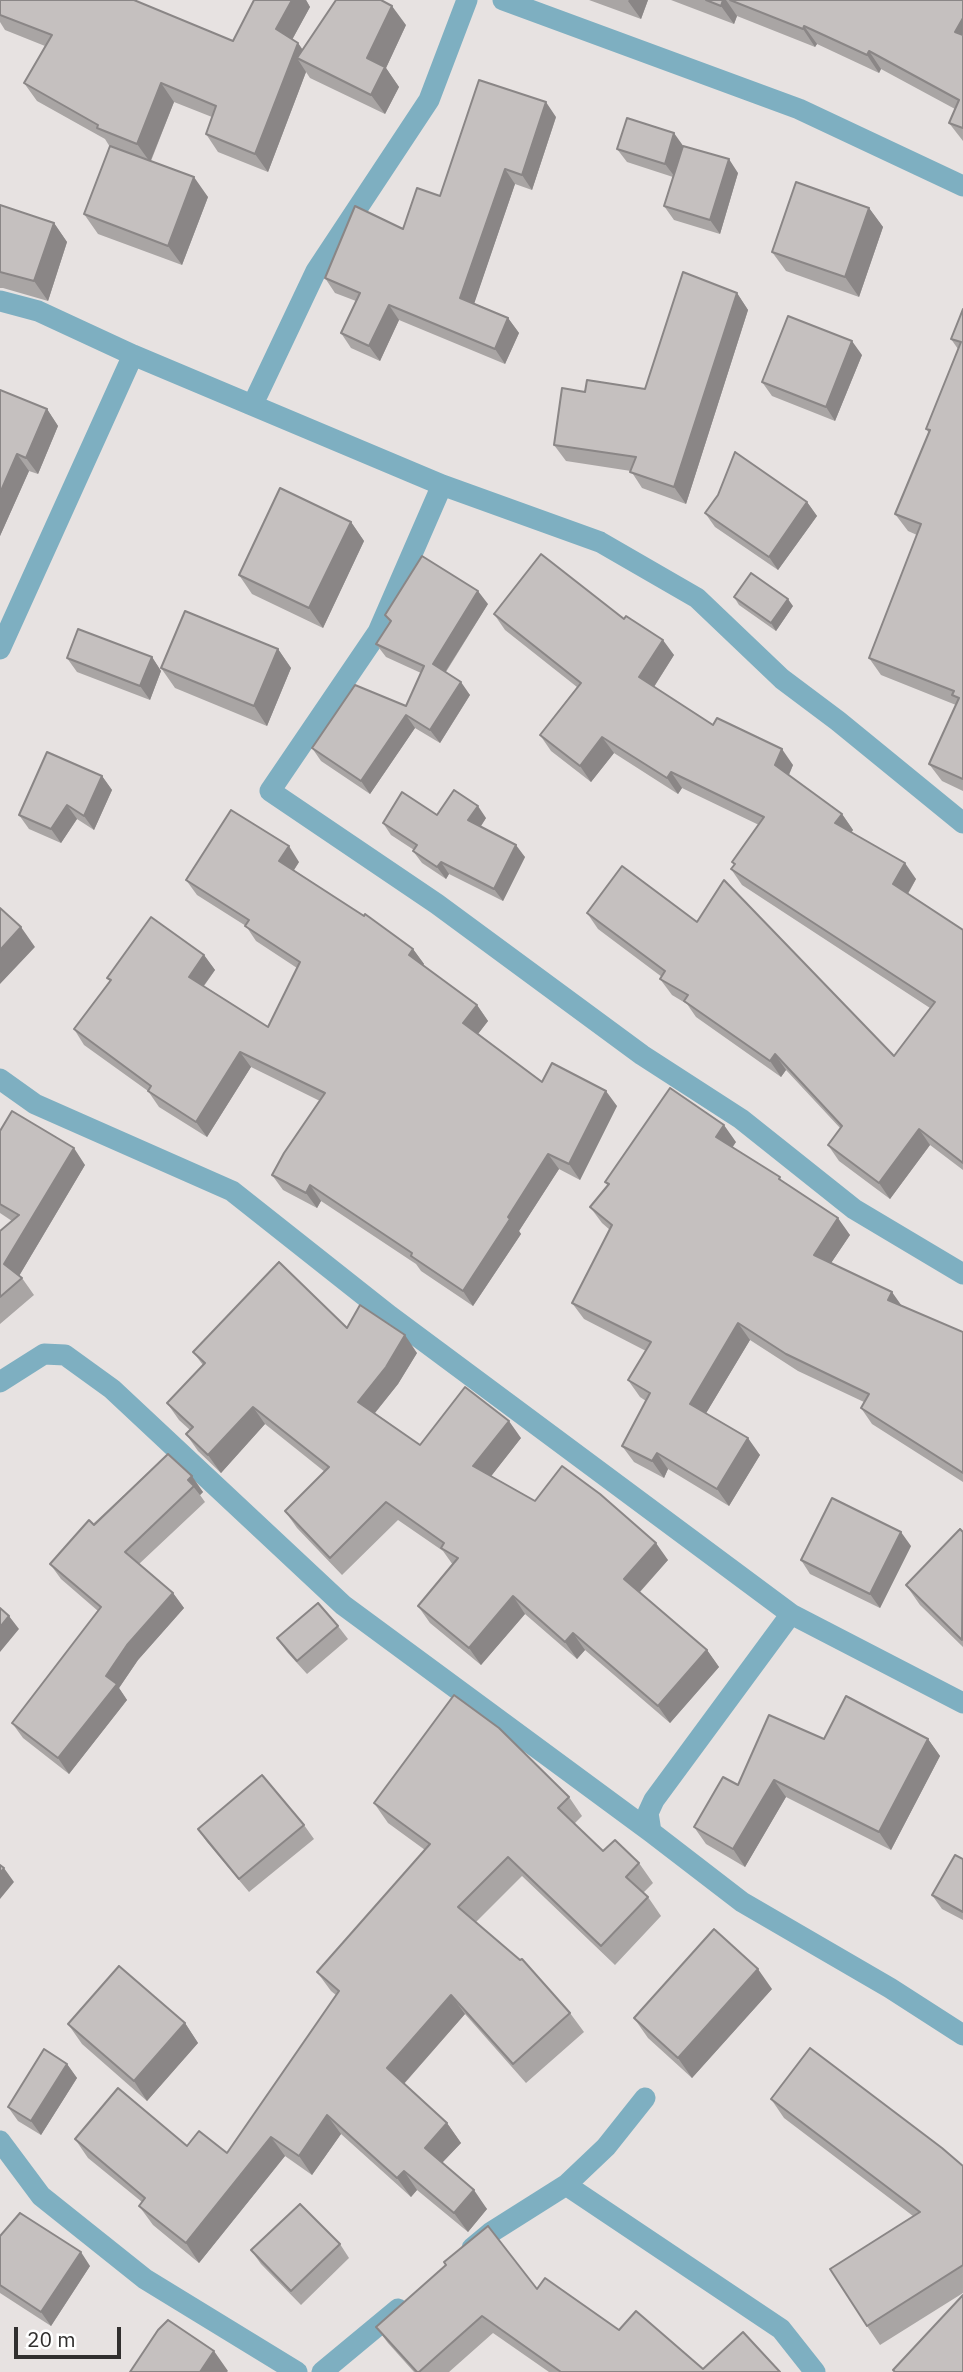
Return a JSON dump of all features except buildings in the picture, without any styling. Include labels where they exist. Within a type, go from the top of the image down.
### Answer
[{"type":"street","points":[[253,404],[316,271],[429,100],[467,0]]},
{"type":"street","points":[[503,0],[799,110],[963,186]]},
{"type":"street","points":[[0,301],[38,311],[133,355],[442,485],[600,542],[697,598],[782,679],[963,823]]},
{"type":"street","points":[[0,649],[133,355]]},
{"type":"street","points":[[442,485],[378,632],[270,790],[437,904],[642,1055],[741,1119],[854,1209],[963,1274]]},
{"type":"street","points":[[0,1079],[35,1104],[232,1191],[390,1315],[791,1614],[963,1703]]},
{"type":"street","points":[[0,1381],[44,1354],[65,1354],[112,1389],[343,1605],[742,1902],[890,1988],[963,2035]]},
{"type":"street","points":[[651,1832],[648,1814],[654,1800],[791,1614]]},
{"type":"street","points":[[459,2259],[490,2233],[566,2185],[606,2147],[645,2098]]},
{"type":"street","points":[[0,2141],[41,2196],[145,2279],[297,2372]]},
{"type":"street","points":[[566,2185],[781,2329],[815,2372]]},
{"type":"street","points":[[322,2372],[416,2294]]}]
